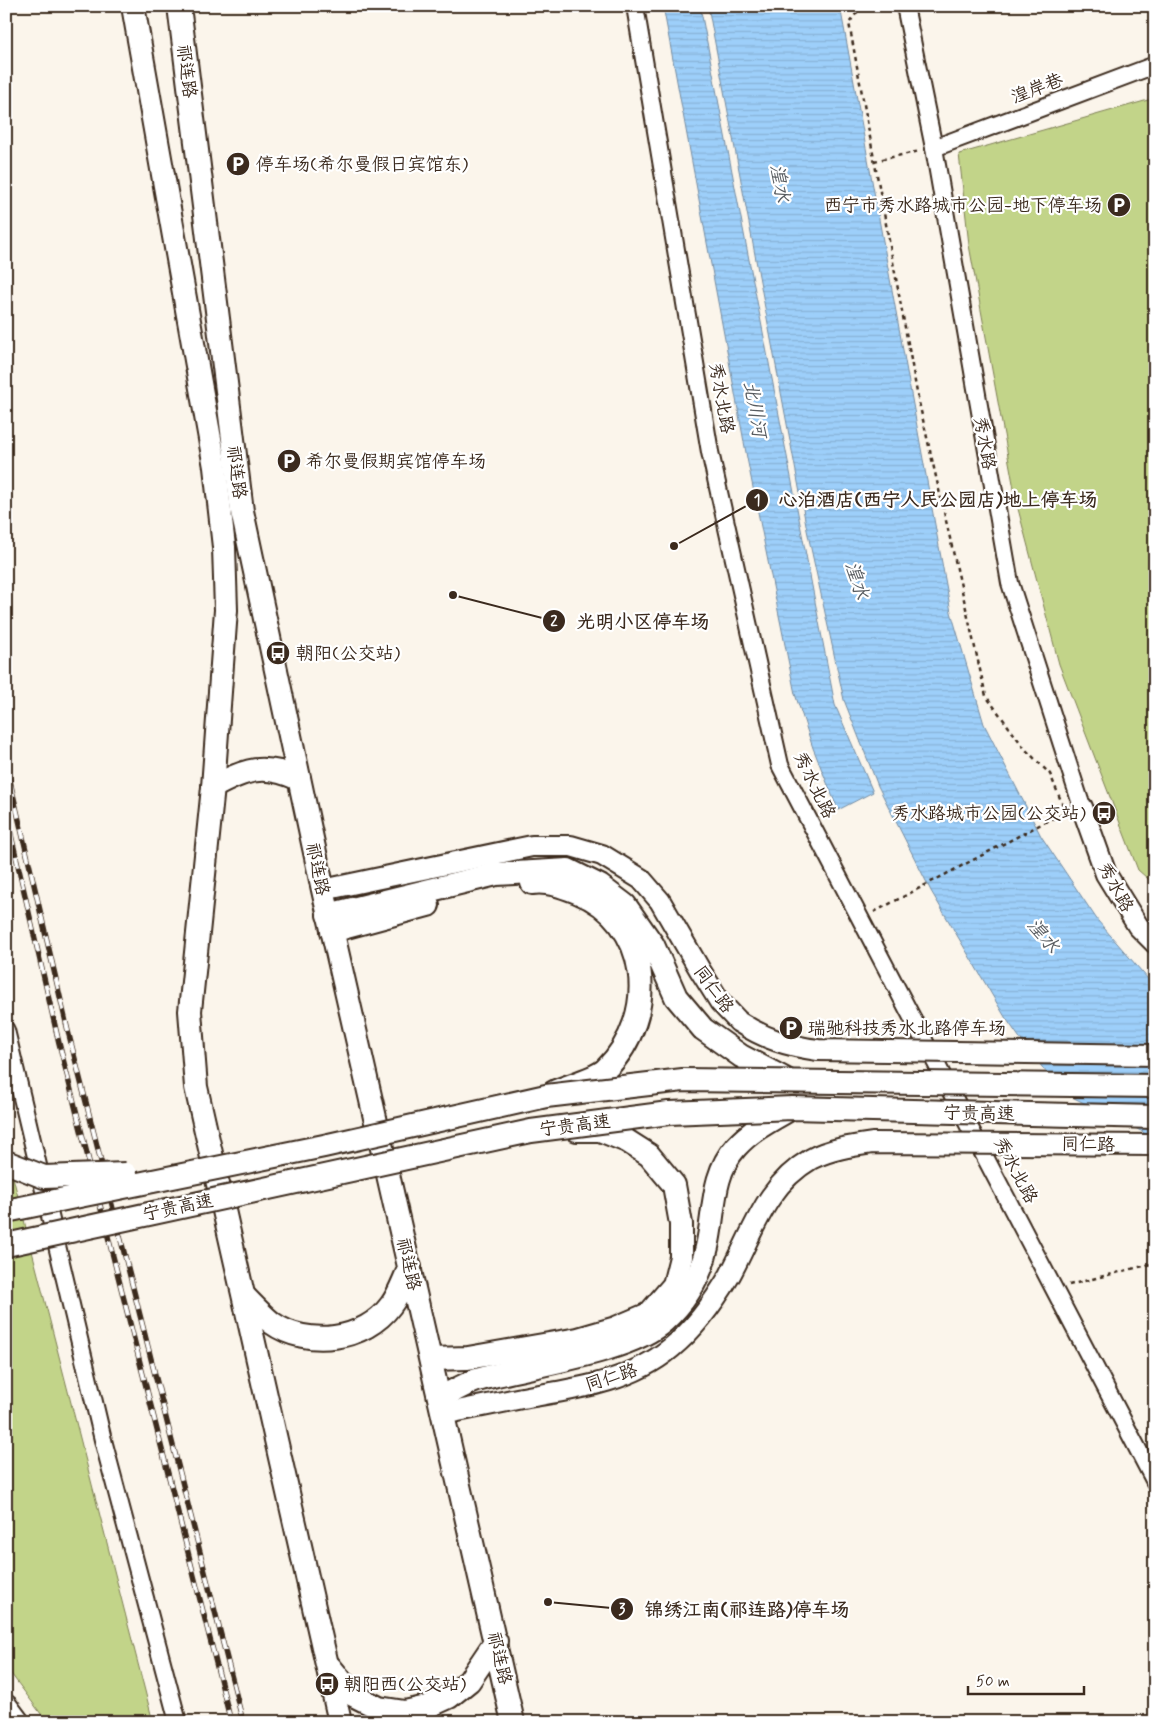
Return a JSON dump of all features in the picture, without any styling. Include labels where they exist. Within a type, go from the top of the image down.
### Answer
[{"type":"highway","name":"祁连路","points":[[133,6],[215,467],[224,547],[226,610],[214,787],[190,1011],[196,1086],[340,1722]]},
{"type":"highway","name":"祁连路","points":[[180,6],[242,511],[322,890],[496,1641],[513,1722]]},
{"type":"highway","points":[[214,787],[236,775],[260,768],[279,770],[299,779]]},
{"type":"highway","points":[[330,923],[541,882],[562,886],[592,898],[645,948],[676,997],[703,1030],[741,1056],[788,1080]]},
{"type":"highway","points":[[546,1096],[605,1070],[626,1046],[638,1016],[645,948]]},
{"type":"highway","name":"宁贵高速","points":[[6,1211],[324,1146],[546,1096],[683,1080],[1155,1086]]},
{"type":"highway","points":[[442,1406],[475,1380],[613,1346],[637,1338],[662,1323],[682,1302],[698,1277],[707,1248],[714,1194],[721,1171],[735,1147],[754,1130],[792,1108]]},
{"type":"highway","name":"宁贵高速","points":[[6,1245],[531,1131],[670,1112],[792,1108],[1155,1117]]},
{"type":"highway","points":[[431,1359],[468,1358],[578,1339],[616,1328],[649,1314],[674,1285],[681,1257],[681,1224],[674,1185],[649,1155],[627,1141],[600,1130],[531,1131]]},
{"type":"highway","points":[[6,1162],[44,1176],[111,1176],[324,1146]]},
{"type":"highway","points":[[244,1296],[273,1324],[298,1335],[324,1338],[351,1334],[373,1322],[391,1306],[410,1267]]},
{"type":"highway","points":[[328,1664],[353,1695],[379,1708],[405,1712],[427,1707],[449,1697],[469,1681],[496,1641]]},
{"type":"highway","points":[[6,1706],[18,1722]]},
{"type":"main road","name":"秀水路","points":[[1074,810],[1106,874],[1138,926],[1155,943]]},
{"type":"main road","name":"同仁路","points":[[322,890],[532,846],[571,846],[602,855],[640,879],[660,901],[720,1002],[739,1022],[760,1036],[787,1046],[818,1050],[1155,1055]]},
{"type":"main road","name":"同仁路","points":[[442,1406],[522,1398],[614,1380],[646,1366],[670,1349],[694,1328],[730,1275],[769,1197],[786,1178],[812,1159],[841,1148],[873,1142],[1155,1145]]},
{"type":"street","name":"秀水北路","points":[[635,6],[710,452],[780,765],[862,918],[1155,1482]]},
{"type":"street","name":"秀水路","points":[[905,6],[934,148],[1010,583],[1074,810]]},
{"type":"street","name":"湟岸巷","points":[[934,148],[1155,65]]},
{"type":"street","points":[[6,1030],[103,1440],[178,1722]]},
{"type":"path","points":[[862,6],[849,23],[918,398],[986,696],[1025,749],[1050,774],[1074,810]]},
{"type":"path","points":[[874,161],[934,148]]},
{"type":"path","points":[[862,918],[1049,820]]},
{"type":"path","points":[[1055,1289],[1155,1263]]},
{"type":"green space","points":[[1155,98],[1155,885],[1138,870],[1059,664],[1017,505],[969,245],[959,154]]},
{"type":"green space","points":[[6,1150],[153,1722],[47,1722],[6,1667]]},
{"type":"water","name":"北川河","points":[[663,6],[700,6],[835,705],[873,792],[838,810],[813,748],[795,694],[747,458]]},
{"type":"water","name":"湟水","points":[[708,6],[840,6],[951,612],[984,724],[1041,836],[1098,921],[1155,987],[1155,1142],[1143,1132],[1072,1097],[1059,1087],[1031,1054],[1005,1017],[931,891],[878,786],[844,700],[807,530]]},
{"type":"railway","points":[[6,764],[68,1031],[243,1722]]},
{"type":"railway","points":[[6,813],[59,1043],[231,1722]]},
{"type":"place","name":"停车场(希尔曼假日宾馆东)","points":[[238,164]]},
{"type":"place","name":"西宁市秀水路城市公园-地下停车场","points":[[1119,205]]},
{"type":"place","name":"希尔曼假期宾馆停车场","points":[[289,461]]},
{"type":"place","name":"心泊酒店(西宁人民公园店)地上停车场","points":[[674,546]]},
{"type":"place","name":"光明小区停车场","points":[[453,595]]},
{"type":"place","name":"朝阳(公交站)","points":[[278,653]]},
{"type":"place","name":"秀水路城市公园(公交站)","points":[[1104,813]]},
{"type":"place","name":"瑞驰科技秀水北路停车场","points":[[791,1028]]},
{"type":"place","name":"锦绣江南(祁连路)停车场","points":[[548,1602]]},
{"type":"place","name":"朝阳西(公交站)","points":[[327,1684]]}]
